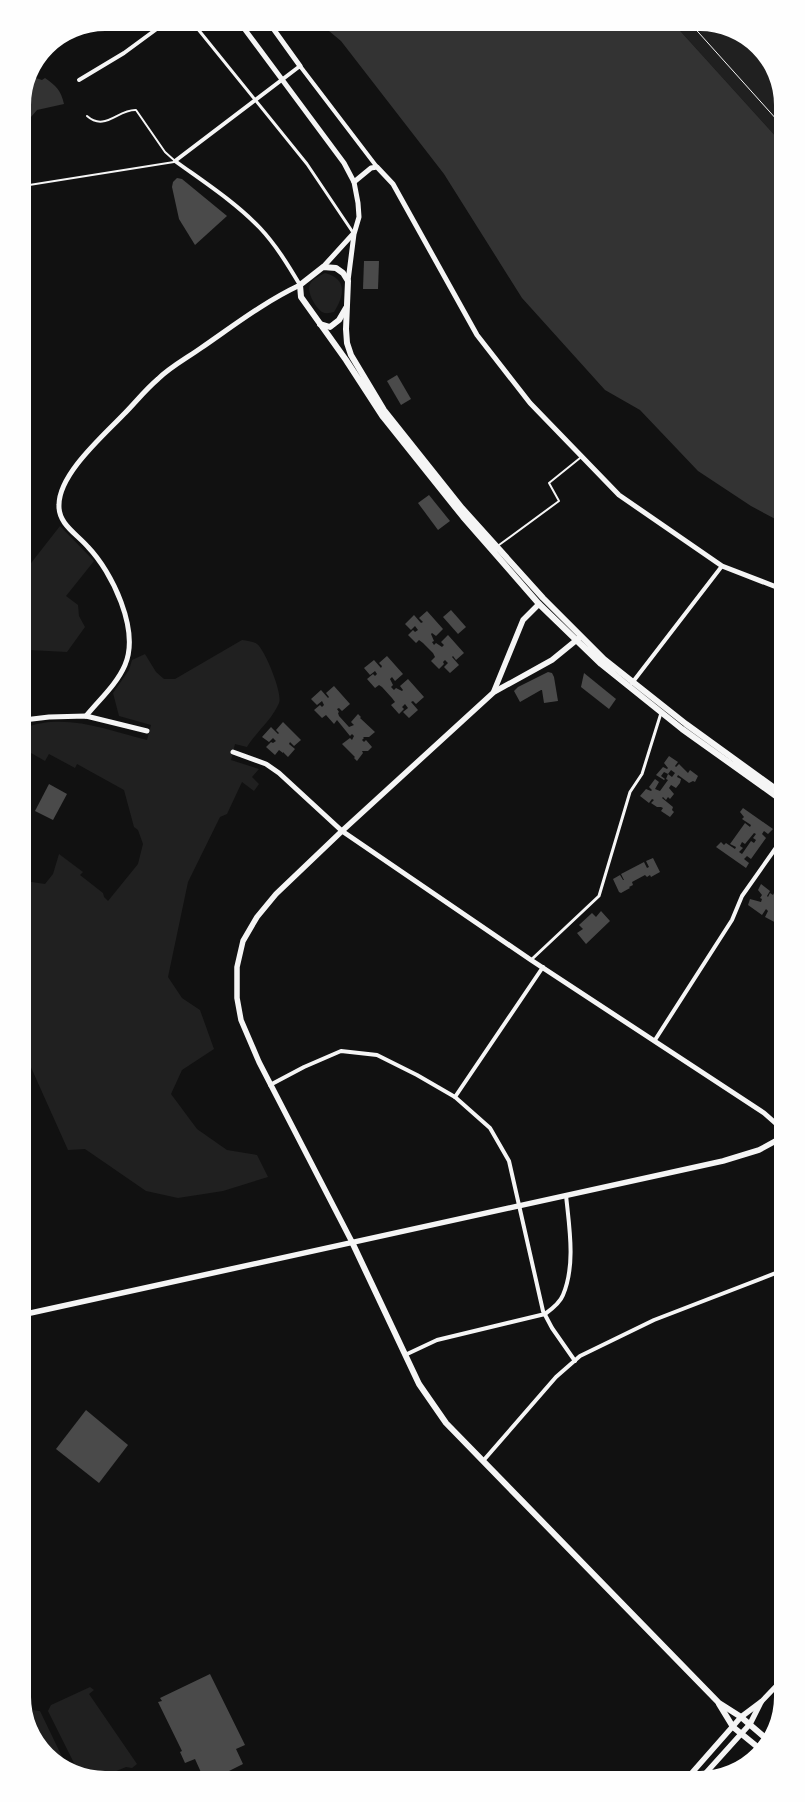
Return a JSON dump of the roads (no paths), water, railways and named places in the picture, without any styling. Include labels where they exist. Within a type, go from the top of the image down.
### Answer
[{"type":"main road","points":[[578,639],[539,604],[463,517],[383,417],[346,360],[301,297],[300,285],[324,267],[336,268],[343,273],[348,281],[346,329],[349,349],[384,410],[462,508],[601,664],[774,788]]},
{"type":"main road","points":[[320,324],[330,327],[335,325],[348,304]]},
{"type":"main road","points":[[494,692],[523,620],[539,604]]},
{"type":"main road","points":[[578,639],[552,660],[494,692],[276,894],[257,917],[243,940],[237,967],[237,998],[241,1020],[270,1085],[352,1242],[419,1384],[446,1423],[719,1703],[733,1726],[755,1745]]},
{"type":"main road","points":[[631,684],[661,712],[774,795]]},
{"type":"main road","points":[[31,1313],[723,1161],[759,1150],[774,1142]]},
{"type":"main road","points":[[694,1771],[741,1717],[761,1702]]},
{"type":"main road","points":[[709,1770],[750,1724],[761,1702]]},
{"type":"main road","points":[[719,1703],[741,1717],[763,1735]]},
{"type":"street","points":[[79,80],[124,53],[154,31]]},
{"type":"street","points":[[199,31],[307,164],[354,234]]},
{"type":"street","points":[[246,31],[344,164],[354,182],[359,216],[354,234],[348,281]]},
{"type":"street","points":[[275,31],[377,168],[393,184],[477,335],[530,404],[618,495],[722,566],[774,586]]},
{"type":"street","points":[[86,716],[118,677],[125,664],[128,630],[116,590],[104,567],[60,517],[58,504],[63,487],[79,461],[158,378],[281,294],[300,285],[280,253],[261,229],[235,205],[175,161],[300,66]]},
{"type":"street","points":[[354,182],[371,168],[377,168]]},
{"type":"street","points":[[324,267],[354,234]]},
{"type":"street","points":[[631,684],[722,566]]},
{"type":"street","points":[[531,960],[599,896],[630,792],[642,774],[661,712]]},
{"type":"street","points":[[31,719],[86,716],[147,731]]},
{"type":"street","points":[[233,752],[266,764],[279,773],[342,831],[531,960],[764,1113],[774,1122]]},
{"type":"street","points":[[655,1040],[732,920],[742,896],[774,851]]},
{"type":"street","points":[[455,1097],[543,967]]},
{"type":"street","points":[[270,1085],[304,1067],[341,1051],[377,1055],[455,1097],[490,1128],[509,1161],[545,1314],[552,1328],[575,1360]]},
{"type":"street","points":[[405,1355],[437,1340],[545,1314],[554,1307],[563,1296],[569,1273],[570,1236],[566,1195]]},
{"type":"street","points":[[483,1461],[556,1376],[580,1356],[654,1320],[774,1274]]},
{"type":"street","points":[[761,1702],[774,1688]]},
{"type":"lane","points":[[87,116],[92,121],[99,122],[115,118],[131,110],[136,110],[165,152],[175,161]]},
{"type":"lane","points":[[31,185],[175,161]]},
{"type":"lane","points":[[497,546],[559,501],[549,482],[581,457]]}]
